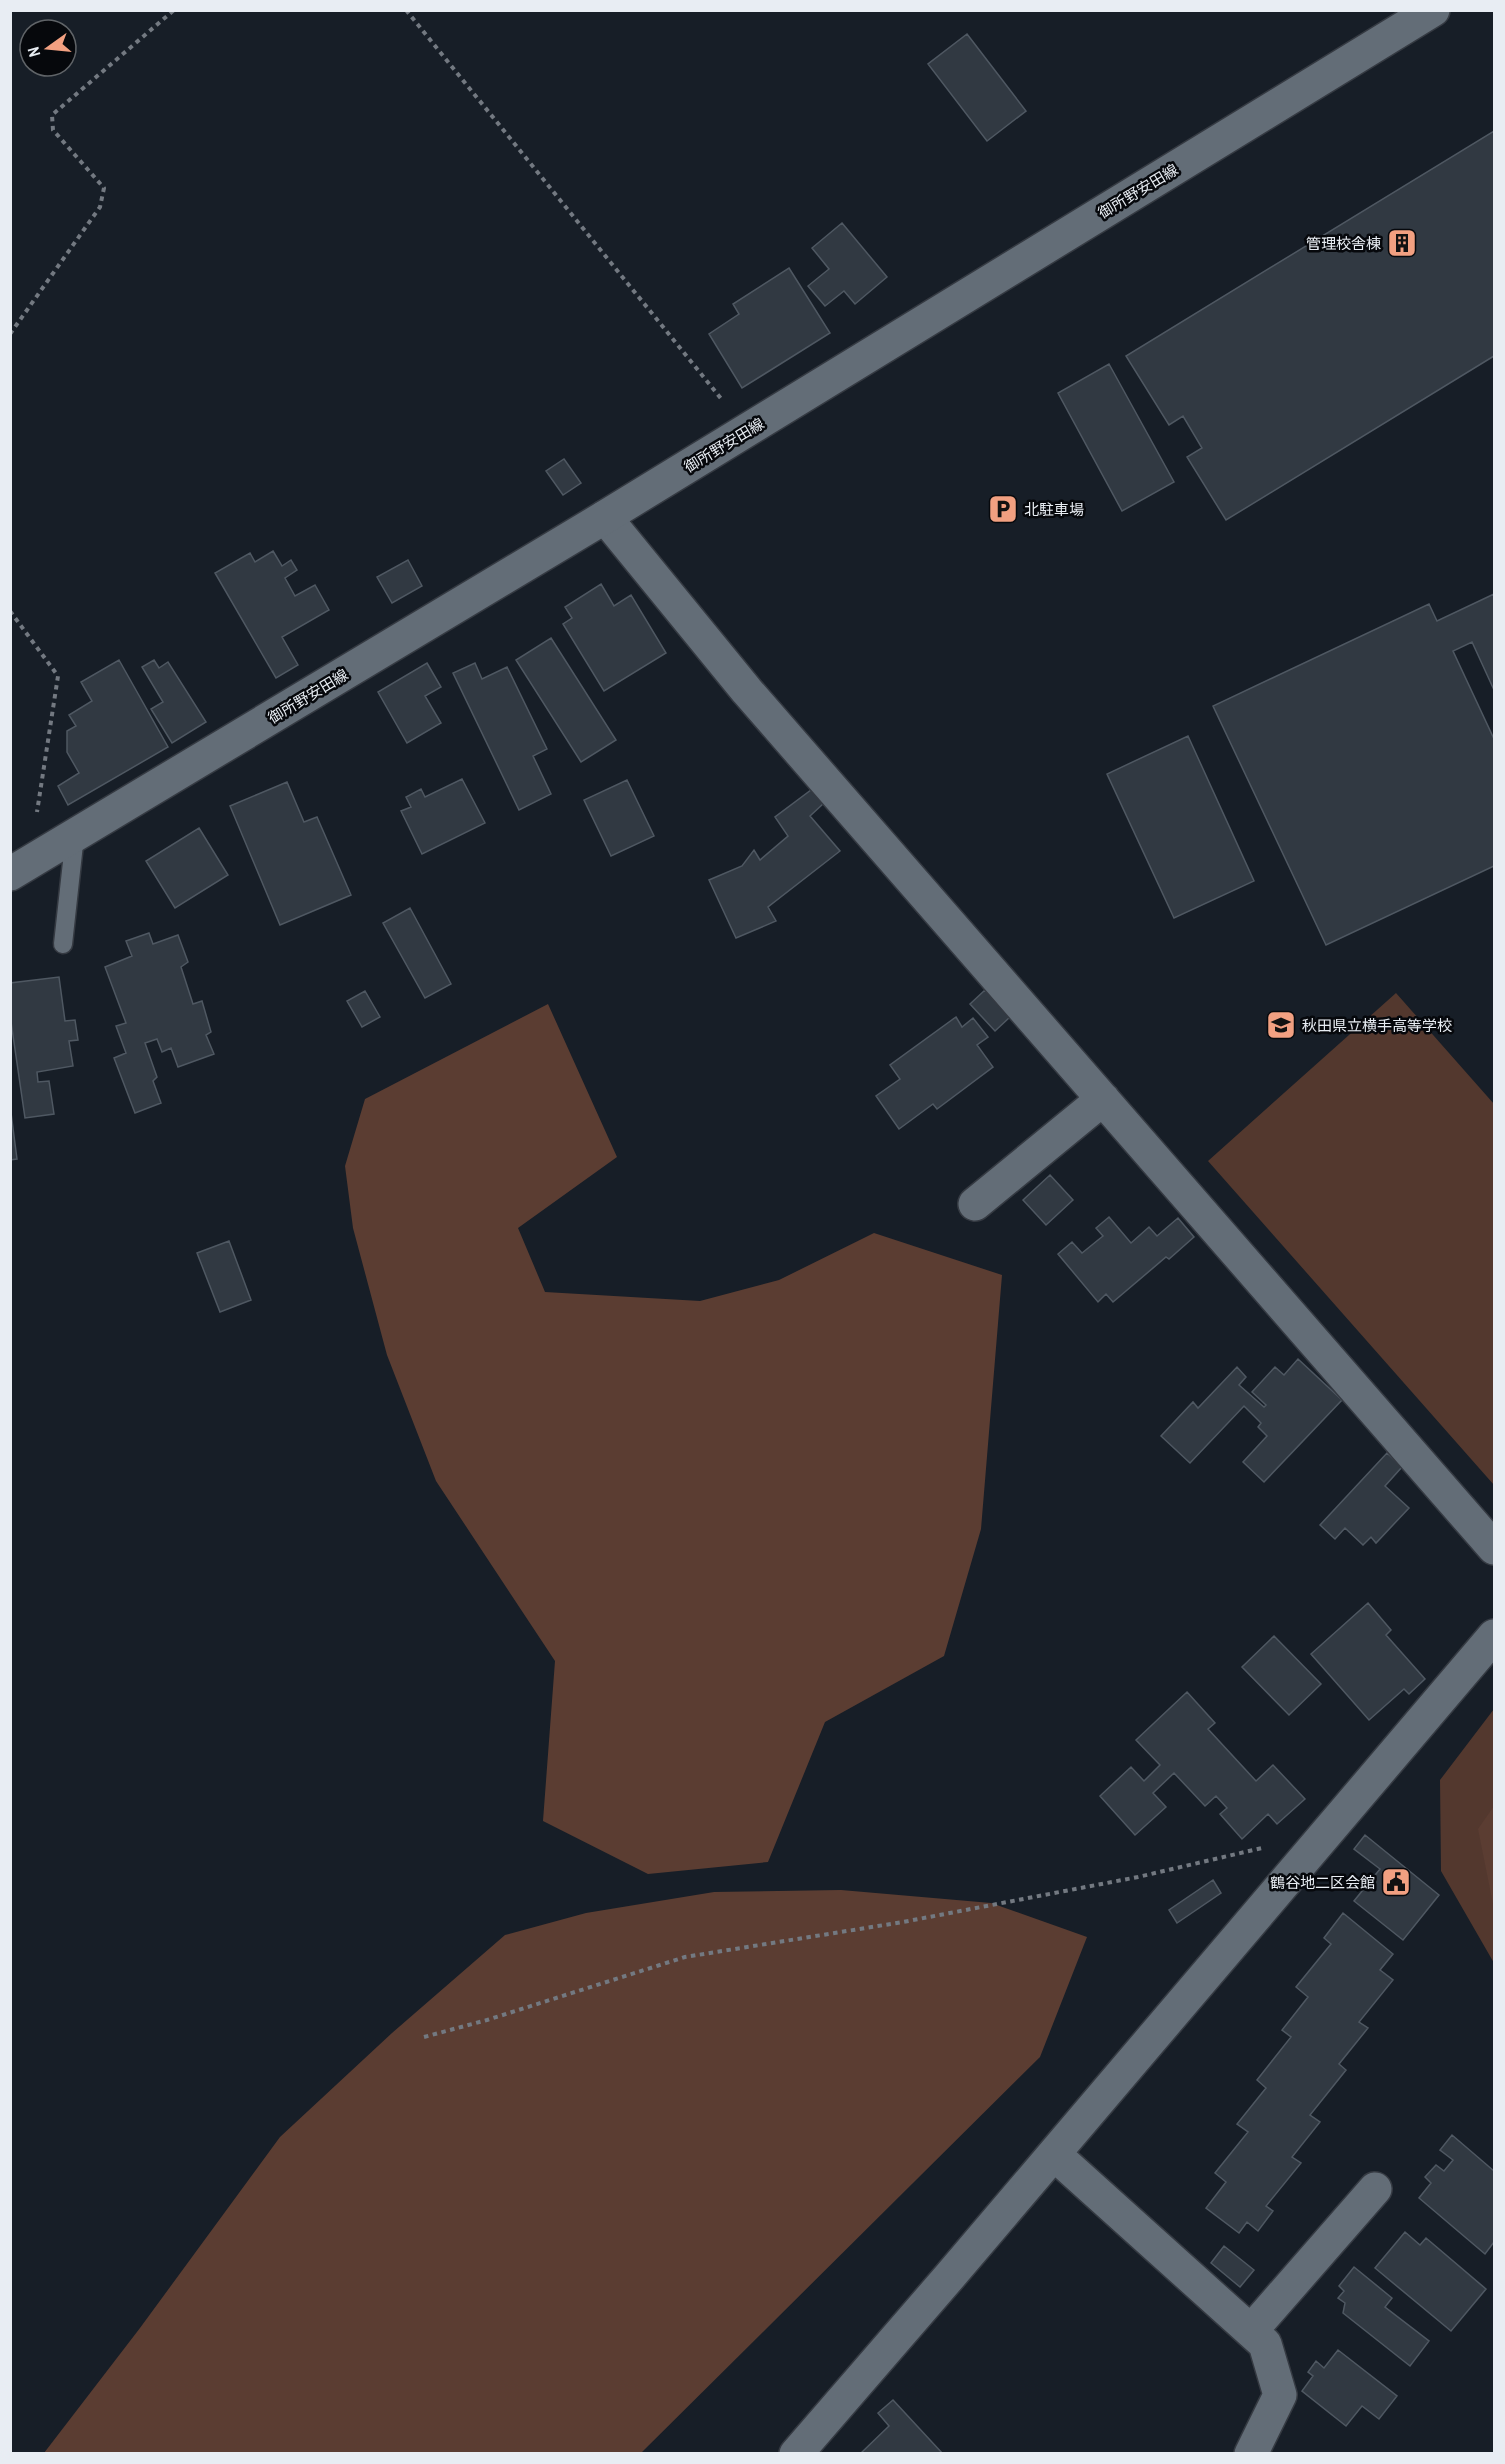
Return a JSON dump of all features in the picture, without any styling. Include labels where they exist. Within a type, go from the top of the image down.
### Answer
[{"type":"street","name":"御所野安田線","points":[[20,868],[747,431],[1433,10]]},
{"type":"street","points":[[605,517],[747,691],[1494,1548]]},
{"type":"street","points":[[975,1204],[1103,1100]]},
{"type":"street","points":[[796,2454],[1494,1636]]},
{"type":"street","points":[[1054,2154],[1265,2344],[1280,2395],[1251,2454]]},
{"type":"street","points":[[1251,2331],[1375,2189]]},
{"type":"lane","points":[[63,944],[75,835]]},
{"type":"path","points":[[10,334],[100,207],[105,188],[53,130],[52,115],[174,10]]},
{"type":"path","points":[[406,10],[747,431]]},
{"type":"path","points":[[10,611],[58,676],[20,868]]},
{"type":"path","points":[[424,2037],[487,2020],[685,1957],[903,1922],[1138,1877],[1271,1846]]},
{"type":"shaded area","points":[[1396,993],[1494,1104],[1494,1485],[1208,1161]]},
{"type":"shaded area","points":[[548,1004],[617,1157],[518,1228],[545,1292],[700,1301],[779,1280],[874,1233],[1002,1275],[981,1529],[944,1656],[825,1722],[768,1862],[648,1874],[543,1821],[555,1661],[436,1481],[387,1355],[353,1228],[345,1166],[365,1099]]},
{"type":"shaded area","points":[[1494,1709],[1494,1963],[1441,1871],[1440,1780]]},
{"type":"shaded area","points":[[1494,1806],[1494,1909],[1478,1829]]},
{"type":"shaded area","points":[[841,1890],[991,1903],[1087,1937],[1040,2057],[641,2453],[44,2453],[140,2328],[280,2137],[392,2033],[505,1935],[586,1913],[714,1892]]},
{"type":"building","points":[[967,34],[1026,111],[987,141],[928,64]]},
{"type":"building","name":"管理校舎棟","points":[[1494,131],[1494,356],[1226,520],[1187,457],[1202,448],[1183,416],[1169,425],[1126,356]]},
{"type":"building","points":[[842,223],[887,277],[855,304],[844,291],[825,306],[808,286],[829,269],[812,248]]},
{"type":"building","points":[[789,268],[830,333],[742,388],[709,334],[739,314],[733,304]]},
{"type":"building","points":[[1109,364],[1174,482],[1122,511],[1058,393]]},
{"type":"building","points":[[564,459],[581,483],[563,495],[546,471]]},
{"type":"building","points":[[273,551],[282,566],[291,560],[297,570],[285,578],[295,596],[315,585],[329,610],[282,637],[298,665],[276,678],[215,573],[250,553],[255,562]]},
{"type":"building","points":[[408,560],[422,586],[392,603],[377,577]]},
{"type":"building","points":[[601,584],[614,606],[631,595],[666,653],[604,691],[563,624],[572,618],[565,607]]},
{"type":"building","points":[[1494,594],[1494,690],[1472,642],[1453,651],[1494,739],[1494,866],[1326,945],[1213,706],[1429,604],[1437,621]]},
{"type":"building","points":[[551,638],[616,740],[581,762],[516,660]]},
{"type":"building","points":[[119,660],[168,747],[68,805],[58,786],[79,773],[67,752],[67,731],[76,726],[69,715],[92,701],[81,682]]},
{"type":"building","points":[[154,660],[159,668],[168,662],[206,722],[172,743],[151,709],[163,702],[142,667]]},
{"type":"building","points":[[427,663],[441,687],[425,696],[441,723],[407,743],[378,692]]},
{"type":"building","points":[[475,663],[482,679],[507,667],[547,749],[533,756],[551,794],[519,810],[453,673]]},
{"type":"building","points":[[1188,736],[1254,881],[1174,918],[1107,774]]},
{"type":"building","points":[[462,779],[485,823],[422,854],[401,811],[411,807],[406,797],[421,789],[425,797]]},
{"type":"building","points":[[627,780],[654,836],[611,856],[584,800]]},
{"type":"building","points":[[287,782],[304,822],[317,817],[351,895],[280,925],[230,806]]},
{"type":"building","points":[[811,790],[824,803],[810,816],[840,851],[768,907],[776,921],[736,938],[709,880],[742,866],[754,850],[760,860],[788,836],[775,817]]},
{"type":"building","points":[[199,828],[228,875],[175,908],[146,861]]},
{"type":"building","points":[[410,908],[451,984],[425,998],[383,923]]},
{"type":"building","points":[[149,933],[153,944],[178,935],[188,962],[181,967],[193,1004],[202,1001],[211,1032],[206,1035],[214,1054],[178,1067],[171,1048],[162,1052],[157,1039],[145,1043],[157,1077],[153,1081],[161,1103],[135,1113],[114,1058],[126,1053],[116,1026],[126,1023],[105,967],[132,956],[126,941]]},
{"type":"building","points":[[59,977],[65,1021],[75,1020],[78,1040],[69,1041],[73,1066],[37,1072],[38,1082],[49,1081],[54,1114],[25,1118],[10,1015],[10,983]]},
{"type":"building","points":[[985,990],[1010,1017],[995,1031],[970,1004]]},
{"type":"building","points":[[365,991],[380,1017],[362,1027],[347,1001]]},
{"type":"building","points":[[956,1017],[962,1027],[973,1018],[988,1037],[977,1045],[993,1067],[937,1109],[933,1104],[899,1129],[876,1096],[900,1079],[890,1065]]},
{"type":"building","points":[[10,1105],[17,1159],[10,1160]]},
{"type":"building","points":[[1050,1175],[1073,1200],[1046,1225],[1023,1200]]},
{"type":"building","points":[[1109,1217],[1131,1243],[1149,1227],[1157,1236],[1178,1218],[1194,1237],[1169,1259],[1166,1257],[1113,1302],[1106,1294],[1098,1302],[1058,1254],[1072,1242],[1082,1253],[1103,1236],[1096,1228]]},
{"type":"building","points":[[229,1241],[251,1300],[220,1312],[197,1253]]},
{"type":"building","points":[[1298,1359],[1342,1400],[1264,1482],[1243,1462],[1267,1436],[1258,1427],[1261,1423],[1244,1406],[1190,1463],[1161,1436],[1193,1402],[1198,1408],[1237,1367],[1246,1377],[1239,1385],[1264,1407],[1266,1405],[1252,1392],[1275,1367],[1284,1375]]},
{"type":"building","points":[[1387,1453],[1402,1467],[1385,1486],[1409,1508],[1376,1543],[1371,1537],[1363,1545],[1345,1528],[1335,1539],[1320,1525]]},
{"type":"building","points":[[1368,1603],[1391,1630],[1386,1635],[1425,1679],[1409,1694],[1404,1689],[1369,1720],[1311,1654]]},
{"type":"building","points":[[1274,1636],[1321,1684],[1289,1715],[1242,1667]]},
{"type":"building","points":[[1187,1692],[1215,1723],[1208,1729],[1256,1781],[1273,1765],[1305,1799],[1277,1824],[1268,1814],[1242,1839],[1220,1814],[1227,1808],[1216,1796],[1205,1806],[1174,1773],[1153,1793],[1166,1807],[1135,1835],[1100,1796],[1131,1767],[1144,1781],[1160,1765],[1136,1740]]},
{"type":"building","name":"鶴谷地二区会館","points":[[1365,1835],[1439,1895],[1403,1940],[1354,1901],[1380,1869],[1354,1849]]},
{"type":"building","points":[[1213,1880],[1221,1893],[1177,1923],[1169,1910]]},
{"type":"building","points":[[1343,1913],[1393,1954],[1380,1970],[1393,1980],[1359,2022],[1368,2028],[1339,2064],[1346,2070],[1310,2115],[1320,2122],[1292,2157],[1301,2163],[1266,2206],[1273,2211],[1258,2231],[1247,2222],[1239,2233],[1206,2208],[1226,2182],[1215,2173],[1248,2132],[1237,2124],[1266,2088],[1257,2080],[1291,2037],[1282,2030],[1308,1997],[1296,1987],[1331,1944],[1324,1938]]},
{"type":"building","points":[[1452,2135],[1494,2171],[1494,2242],[1485,2254],[1419,2198],[1431,2183],[1425,2177],[1436,2165],[1444,2171],[1453,2160],[1440,2150]]},
{"type":"building","points":[[1405,2232],[1420,2245],[1426,2238],[1486,2289],[1451,2331],[1375,2268]]},
{"type":"building","points":[[1224,2246],[1254,2270],[1240,2287],[1211,2263]]},
{"type":"building","points":[[1354,2267],[1392,2298],[1385,2307],[1429,2341],[1410,2366],[1343,2313],[1345,2303],[1338,2298],[1344,2291],[1339,2286]]},
{"type":"building","points":[[1338,2350],[1397,2396],[1379,2419],[1362,2406],[1346,2426],[1302,2391],[1313,2376],[1308,2372],[1316,2361],[1324,2368]]},
{"type":"building","points":[[893,2400],[943,2454],[860,2454],[889,2426],[878,2413]]},
{"type":"place","name":"管理校舎棟","points":[[1402,243]]},
{"type":"place","name":"北駐車場","points":[[1003,509]]},
{"type":"place","name":"秋田県立横手高等学校","points":[[1281,1025]]},
{"type":"place","name":"鶴谷地二区会館","points":[[1396,1882]]}]
